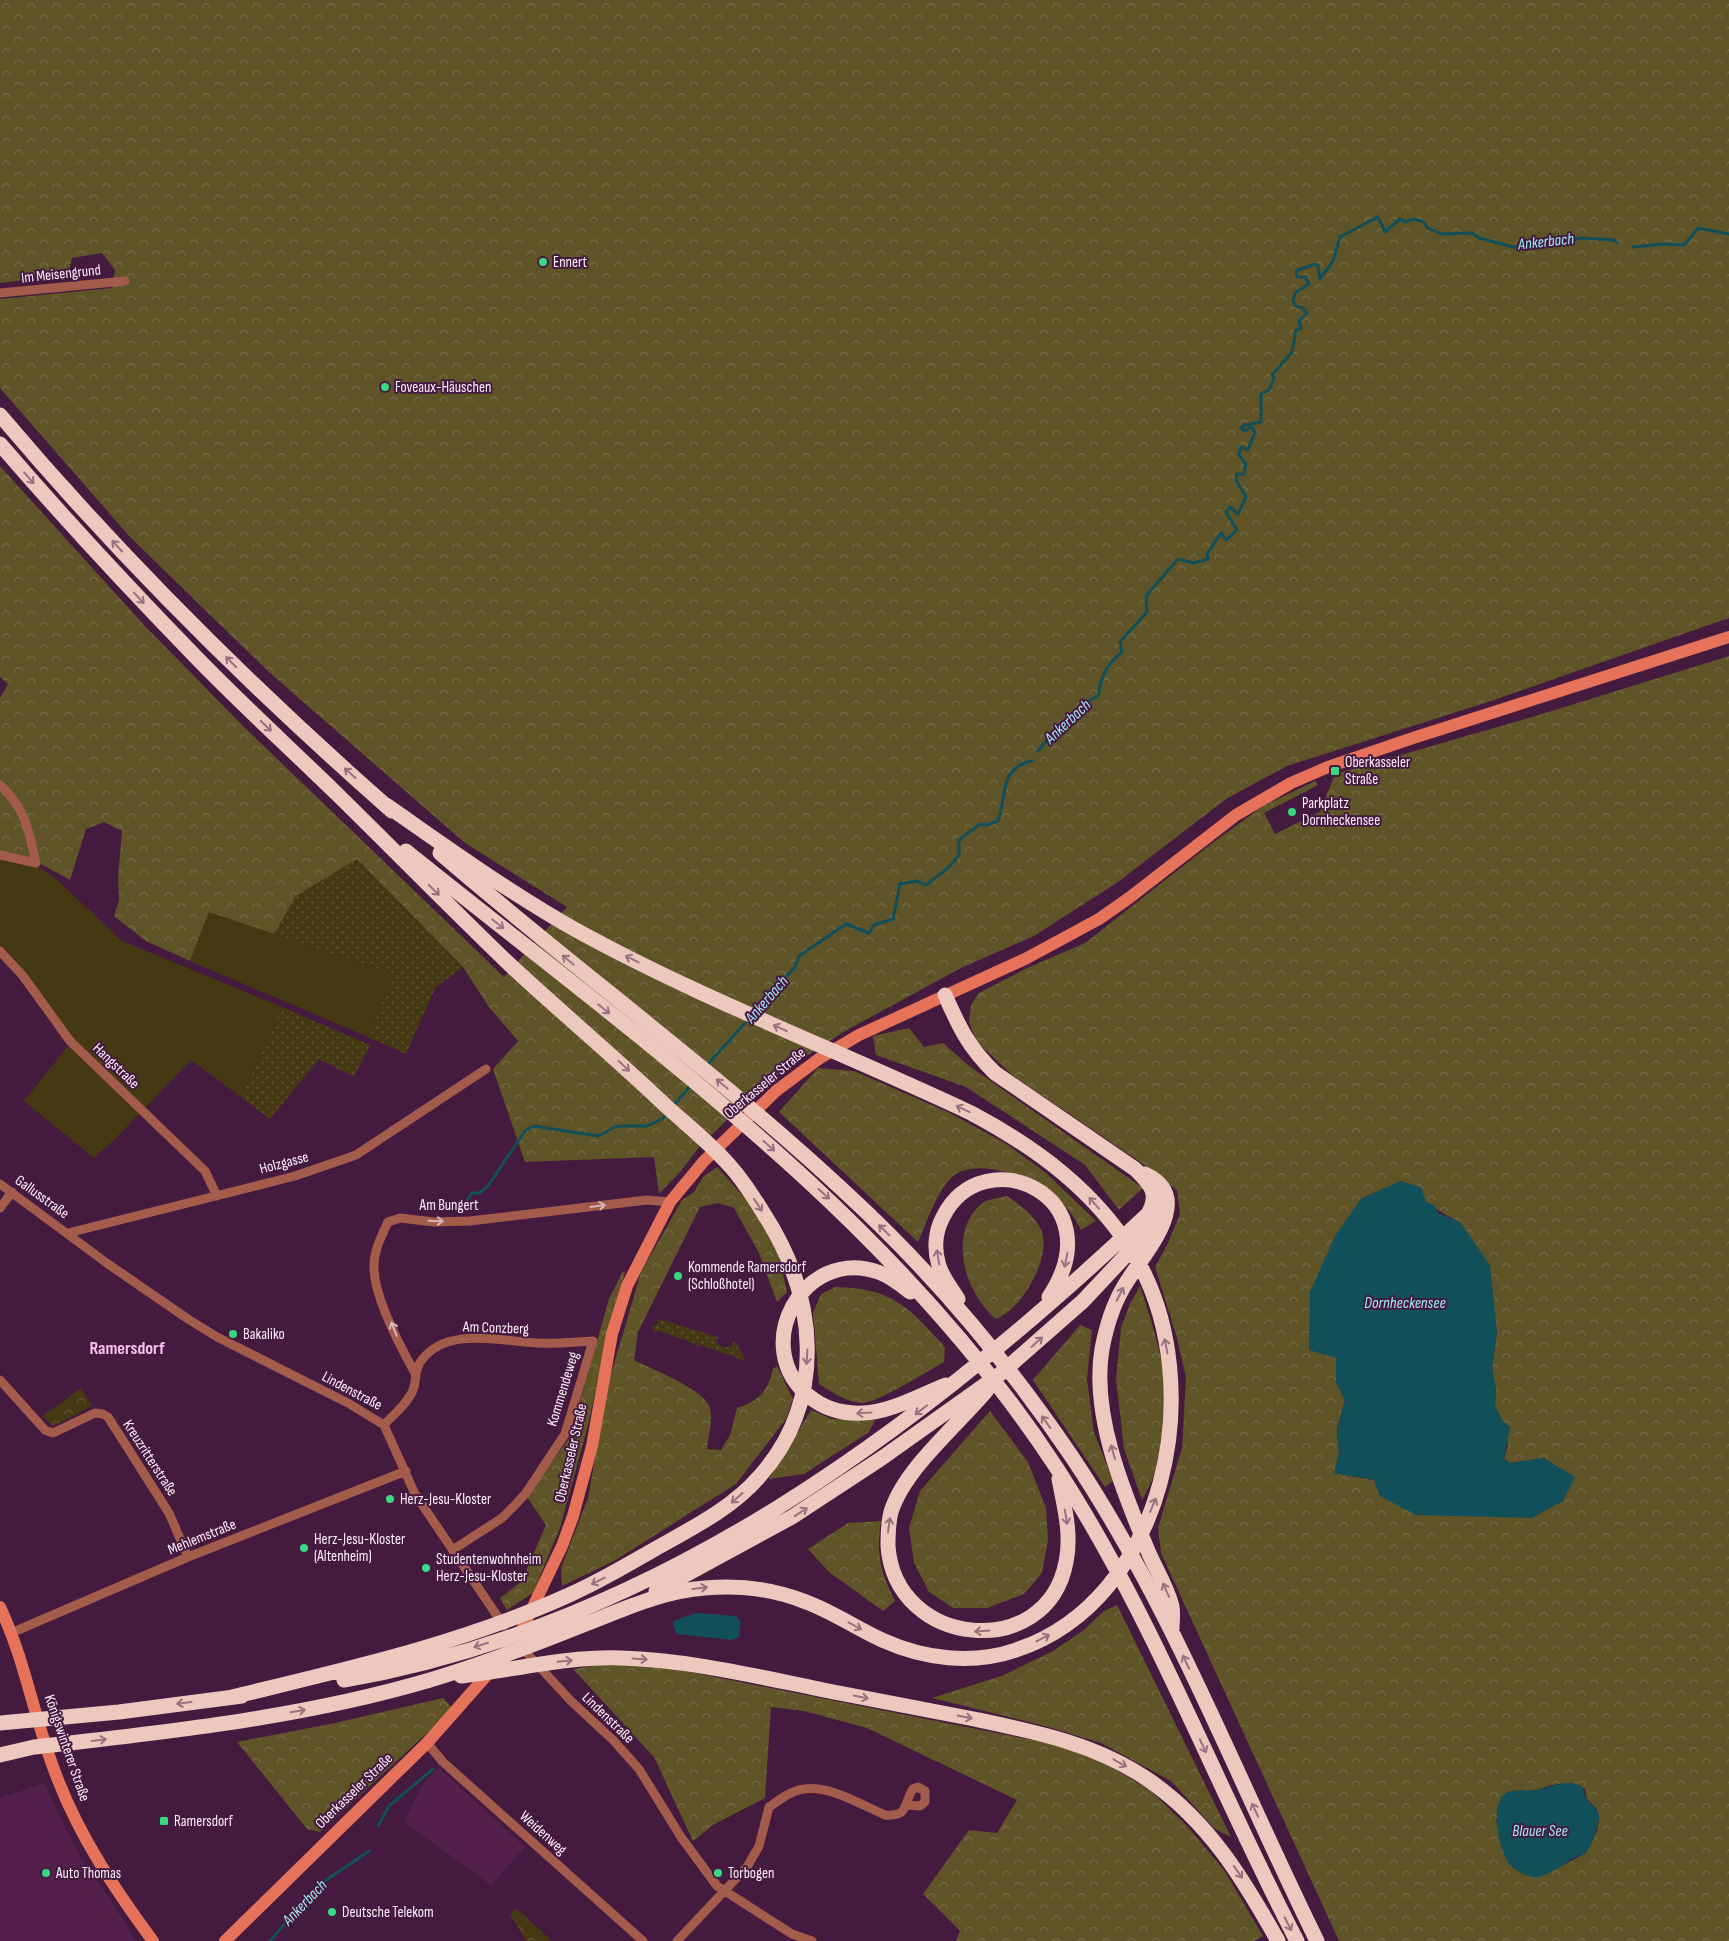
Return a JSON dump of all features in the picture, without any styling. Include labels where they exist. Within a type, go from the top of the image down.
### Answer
[{"type":"highway","points":[[0,415],[152,583],[272,703],[386,805],[535,933],[684,1052],[799,1150],[891,1237],[976,1330],[1020,1386],[1072,1458],[1138,1566],[1317,1941]]},
{"type":"highway","points":[[0,444],[58,511],[194,655],[510,964],[610,1053],[730,1165],[776,1233],[792,1267],[802,1300],[808,1343],[806,1374],[800,1403],[788,1433],[775,1456],[759,1477],[734,1500],[695,1527],[570,1595],[421,1656]]},
{"type":"highway","points":[[337,794],[672,1064],[788,1162],[878,1246],[946,1320],[1008,1397],[1057,1469],[1110,1557],[1166,1664],[1182,1702],[1297,1941]]},
{"type":"highway","points":[[0,1723],[119,1712],[232,1697],[620,1610],[664,1595],[698,1588],[750,1588],[804,1601],[903,1648],[947,1658],[987,1657],[1015,1651],[1042,1639],[1067,1624],[1090,1605],[1125,1561],[1147,1520],[1164,1474],[1169,1447],[1172,1389],[1170,1361],[1158,1313],[1143,1272],[1125,1242],[1091,1199],[1044,1156],[1006,1132],[971,1113],[656,971],[548,914],[386,805]]},
{"type":"highway","points":[[430,1680],[579,1619],[735,1533],[816,1484],[919,1412],[1038,1313],[1112,1248],[1140,1241],[1160,1231],[1167,1205],[1167,1196],[1160,1183],[1135,1169],[995,1072],[976,1055],[966,1040],[945,995]]},
{"type":"highway","points":[[1135,1169],[1150,1183],[1154,1198],[1130,1276],[1115,1304],[1105,1335],[1100,1384],[1107,1433],[1134,1514],[1172,1604],[1172,1634]]},
{"type":"highway","points":[[976,1330],[943,1276],[937,1258],[936,1239],[941,1221],[951,1204],[965,1192],[982,1183],[1001,1180],[1030,1186],[1046,1197],[1063,1220],[1068,1239],[1067,1259],[1061,1277],[1038,1313]]},
{"type":"highway","points":[[620,1610],[792,1517],[882,1458],[1000,1374],[1083,1301],[1140,1241]]},
{"type":"highway","points":[[946,1320],[895,1280],[877,1272],[848,1268],[830,1273],[813,1282],[800,1294],[791,1308],[785,1324],[783,1344],[790,1373],[801,1389],[816,1402],[843,1412],[870,1413],[885,1409],[959,1380]]},
{"type":"highway","points":[[1000,1374],[924,1458],[901,1489],[891,1512],[888,1534],[889,1557],[900,1589],[921,1610],[936,1621],[954,1628],[974,1632],[1001,1629],[1022,1620],[1039,1609],[1056,1587],[1066,1563],[1068,1551],[1068,1524],[1057,1469]]},
{"type":"highway","points":[[0,1755],[34,1747],[250,1719],[342,1703],[430,1680],[592,1658],[646,1659],[697,1666],[1057,1737],[1108,1756],[1149,1780],[1186,1810],[1219,1846],[1247,1886],[1278,1941]]},
{"type":"street","name":"Im Meisengrund","points":[[0,293],[125,281]]},
{"type":"street","name":"Oberkasseler Straße","points":[[225,1941],[427,1743],[516,1642],[562,1546],[573,1516],[592,1446],[607,1360],[621,1302],[638,1264],[670,1202],[728,1136],[776,1091],[859,1035],[1025,959],[1099,919],[1236,815],[1264,797],[1312,773],[1412,738],[1729,637]]},
{"type":"street","points":[[0,785],[16,802],[24,815],[36,863],[0,855]]},
{"type":"street","name":"Hangstraße","points":[[0,951],[18,970],[70,1041],[204,1171],[216,1196]]},
{"type":"street","name":"Holzgasse","points":[[68,1233],[295,1176],[356,1154],[486,1069]]},
{"type":"street","name":"Gallusstraße","points":[[0,1184],[68,1233]]},
{"type":"street","points":[[0,1208],[12,1192]]},
{"type":"street","name":"Am Bungert","points":[[415,1373],[397,1338],[381,1298],[374,1270],[378,1243],[388,1222],[400,1218],[434,1222],[470,1221],[648,1200],[670,1202]]},
{"type":"street","name":"Lindenstraße","points":[[68,1233],[159,1301],[218,1337],[348,1403],[384,1425],[415,1494],[454,1550],[485,1600],[516,1642],[571,1701],[613,1740],[639,1769],[681,1837],[717,1886],[792,1934],[812,1941]]},
{"type":"street","name":"Am Conzberg","points":[[384,1425],[414,1388],[415,1373],[421,1361],[432,1349],[455,1340],[492,1339],[554,1344],[593,1341]]},
{"type":"street","name":"Kommendeweg","points":[[454,1550],[502,1518],[526,1493],[565,1434],[593,1341]]},
{"type":"street","name":"Kreuzritterstraße","points":[[0,1380],[45,1430],[52,1433],[95,1413],[103,1414],[108,1418],[169,1512],[188,1557]]},
{"type":"street","name":"Mehlemstraße","points":[[11,1633],[188,1557],[406,1471]]},
{"type":"street","name":"Königswinterer Straße","points":[[0,1607],[11,1633],[58,1781],[75,1820],[130,1910],[153,1941]]},
{"type":"street","name":"Weidenweg","points":[[427,1743],[443,1762],[644,1941]]},
{"type":"street","points":[[677,1941],[748,1867],[755,1855],[769,1807],[790,1793],[802,1789],[824,1790],[885,1814],[898,1814],[908,1805]]},
{"type":"street","points":[[130,1910],[144,1941]]},
{"type":"shaded area","points":[[438,1767],[525,1847],[491,1885],[404,1822],[421,1787]]},
{"type":"shaded area","name":"Auto Thomas","points":[[45,1783],[79,1855],[105,1891],[136,1941],[0,1941],[0,1798]]},
{"type":"green space","points":[[0,0],[1729,0],[1729,618],[1491,701],[1287,766],[1226,799],[1118,882],[1034,936],[961,968],[845,1031],[767,1082],[699,1147],[681,1171],[659,1194],[654,1157],[525,1162],[493,1069],[518,1041],[489,1007],[463,967],[357,859],[296,896],[274,934],[209,913],[190,961],[146,941],[114,916],[119,900],[118,876],[122,831],[104,822],[86,829],[70,880],[37,862],[0,852],[0,698],[8,684],[0,677],[0,466],[144,625],[244,727],[504,977],[567,907],[465,843],[270,673],[130,537],[0,388],[0,299],[112,288],[115,270],[102,253],[72,258],[68,275],[0,283]]},
{"type":"green space","points":[[1729,656],[1729,1941],[1339,1941],[1161,1553],[1158,1528],[1182,1448],[1186,1378],[1177,1338],[1155,1267],[1168,1243],[1180,1214],[1177,1190],[1143,1164],[1012,1075],[977,1042],[969,1022],[971,1005],[979,993],[1025,969],[1085,943],[1211,844],[1263,806],[1315,781],[1318,785],[1264,813],[1275,834],[1320,812],[1335,774],[1529,718]],"holes":[[[1401,1181],[1436,1209],[1460,1222],[1497,1331],[1492,1368],[1496,1390],[1495,1407],[1502,1420],[1508,1445],[1504,1459],[1510,1463],[1544,1458],[1380,1496],[1374,1480],[1335,1473],[1339,1453],[1337,1429],[1345,1400],[1336,1382],[1336,1358],[1310,1292],[1361,1199]],[[1572,1783],[1585,1789],[1587,1799],[1596,1808],[1599,1816],[1597,1831],[1586,1853],[1550,1872],[1503,1851],[1496,1820],[1519,1791],[1534,1791],[1551,1785]]]},
{"type":"green space","points":[[0,857],[36,865],[54,877],[122,941],[282,1007],[241,1097],[191,1060],[114,1140],[94,1158],[24,1101],[72,1041],[9,952],[0,946]]},
{"type":"green space","points":[[357,859],[463,967],[435,988],[406,1054],[368,1037],[394,974],[274,934],[296,896]]},
{"type":"green space","points":[[209,912],[394,974],[368,1037],[190,961]]},
{"type":"green space","points":[[282,1007],[370,1045],[354,1077],[319,1059],[270,1119],[241,1097]]},
{"type":"green space","points":[[909,1028],[924,1047],[943,1043],[968,1065],[1143,1188],[1119,1210],[1085,1165],[966,1087],[876,1055],[873,1036]]},
{"type":"green space","points":[[818,1068],[854,1071],[950,1113],[1005,1143],[1045,1172],[1096,1221],[1081,1230],[1067,1208],[1033,1183],[1003,1172],[973,1169],[960,1172],[944,1186],[935,1201],[918,1242],[779,1112]]},
{"type":"green space","points":[[717,1167],[753,1207],[778,1253],[787,1292],[777,1302],[759,1253],[734,1208],[718,1203],[700,1207],[638,1332],[634,1360],[687,1386],[704,1399],[709,1406],[711,1416],[707,1449],[721,1450],[730,1435],[737,1408],[751,1402],[761,1394],[771,1377],[773,1369],[777,1366],[793,1399],[786,1419],[736,1484],[614,1561],[562,1586],[561,1568],[588,1498],[607,1388],[641,1272],[682,1200],[694,1192],[703,1177]]},
{"type":"green space","points":[[1007,1196],[1027,1211],[1036,1221],[1042,1232],[1044,1243],[1038,1269],[1024,1295],[1006,1314],[996,1319],[976,1295],[969,1280],[964,1263],[963,1247],[965,1231],[971,1217],[981,1204]]},
{"type":"green space","points":[[623,1271],[625,1273],[614,1307],[588,1425],[560,1528],[533,1593],[507,1610],[500,1598],[521,1582],[546,1525],[527,1497],[570,1437],[609,1299]]},
{"type":"green space","points":[[1140,1286],[1157,1341],[1163,1367],[1166,1394],[1163,1446],[1155,1473],[1142,1500],[1124,1449],[1116,1379],[1121,1328],[1130,1304]]},
{"type":"green space","points":[[835,1287],[871,1291],[898,1302],[945,1347],[944,1362],[890,1393],[869,1402],[850,1401],[819,1384],[813,1313],[821,1294]]},
{"type":"green space","points":[[658,1319],[718,1337],[716,1342],[723,1347],[731,1347],[733,1342],[737,1344],[746,1361],[701,1345],[699,1347],[696,1346],[696,1344],[660,1331],[654,1332],[652,1327],[657,1324]]},
{"type":"green space","points":[[1080,1325],[1092,1330],[1087,1379],[1094,1432],[1113,1481],[1105,1487],[1033,1380]]},
{"type":"green space","points":[[81,1388],[92,1406],[53,1426],[43,1416]]},
{"type":"green space","points":[[811,1410],[832,1419],[875,1420],[869,1432],[804,1474],[769,1479]]},
{"type":"green space","points":[[990,1411],[1028,1462],[1046,1508],[1048,1540],[1042,1573],[1024,1594],[987,1608],[953,1608],[929,1592],[914,1563],[909,1528],[920,1491]]},
{"type":"green space","points":[[881,1521],[880,1562],[895,1601],[883,1611],[829,1572],[808,1549],[848,1523]]},
{"type":"green space","points":[[1117,1605],[1231,1837],[1215,1829],[1171,1781],[1101,1743],[1045,1726],[932,1698],[1004,1675],[1053,1651],[1084,1630],[1104,1611]]},
{"type":"green space","points":[[606,1664],[670,1668],[1047,1743],[1098,1759],[1151,1791],[1187,1826],[1224,1870],[1263,1936],[1254,1941],[956,1941],[960,1931],[923,1894],[969,1830],[997,1833],[1017,1800],[867,1728],[804,1711],[771,1707],[765,1798],[713,1825],[693,1841],[654,1757],[573,1669]]},
{"type":"green space","points":[[443,1698],[453,1709],[320,1832],[307,1829],[237,1742],[335,1723]]},
{"type":"green space","points":[[516,1908],[552,1941],[527,1941],[510,1915]]},
{"type":"water","name":"Dornheckensee","points":[[1401,1181],[1421,1187],[1426,1202],[1434,1205],[1438,1213],[1460,1222],[1490,1265],[1497,1331],[1492,1368],[1496,1390],[1495,1407],[1502,1420],[1510,1427],[1504,1459],[1510,1463],[1544,1458],[1575,1477],[1563,1501],[1532,1518],[1416,1515],[1380,1496],[1374,1480],[1334,1473],[1339,1453],[1337,1429],[1345,1400],[1336,1382],[1336,1358],[1309,1350],[1310,1292],[1335,1236],[1361,1199]]},
{"type":"water","points":[[696,1613],[736,1616],[741,1622],[739,1637],[732,1640],[677,1634],[673,1627],[674,1621]]},
{"type":"water","name":"Blauer See","points":[[1565,1783],[1581,1786],[1585,1797],[1596,1809],[1599,1819],[1592,1842],[1584,1854],[1575,1857],[1547,1874],[1535,1877],[1525,1875],[1512,1867],[1503,1852],[1497,1818],[1501,1799],[1506,1793],[1517,1790],[1539,1789]]},
{"type":"waterway","name":"Ankerbach","points":[[1038,751],[1073,713],[1098,696],[1105,671],[1122,652],[1120,642],[1147,612],[1146,596],[1178,559],[1194,563],[1208,559],[1207,554],[1221,533],[1226,540],[1237,530],[1226,512],[1230,507],[1238,514],[1246,497],[1236,480],[1237,474],[1244,474],[1246,464],[1239,455],[1241,447],[1248,450],[1255,432],[1251,427],[1244,431],[1241,428],[1245,425],[1261,422],[1261,394],[1269,390],[1274,378],[1272,375],[1292,352],[1296,330],[1301,328],[1299,321],[1307,313],[1303,308],[1295,306],[1293,299],[1296,292],[1309,284],[1305,277],[1297,277],[1296,271],[1315,264],[1318,266],[1320,279],[1333,261],[1340,237],[1378,217],[1385,232],[1400,219],[1405,222],[1414,219],[1424,222],[1428,228],[1441,234],[1472,233],[1479,238],[1513,247],[1562,244],[1580,238],[1614,240],[1617,243]]},
{"type":"waterway","name":"Ankerbach","points":[[1633,247],[1664,244],[1684,245],[1698,228],[1729,234]]},
{"type":"waterway","name":"Ankerbach","points":[[755,1011],[795,967],[799,956],[846,924],[869,933],[874,925],[893,919],[900,884],[917,881],[926,885],[949,867],[959,855],[959,840],[980,824],[987,825],[998,821],[1009,776],[1021,765],[1032,761]]},
{"type":"waterway","name":"Ankerbach","points":[[707,1065],[748,1020]]},
{"type":"waterway","name":"Ankerbach","points":[[673,1106],[692,1084]]},
{"type":"waterway","name":"Ankerbach","points":[[456,1210],[466,1202],[472,1193],[480,1193],[488,1186],[525,1131],[534,1126],[598,1136],[617,1126],[647,1126],[662,1119],[668,1113]]},
{"type":"waterway","name":"Ankerbach","points":[[378,1826],[389,1806],[433,1769]]},
{"type":"waterway","name":"Ankerbach","points":[[270,1941],[319,1885],[369,1851]]},
{"type":"place","name":"Ennert","points":[[543,262]]},
{"type":"place","name":"Foveaux-Häuschen","points":[[385,387]]},
{"type":"place","name":"Oberkasseler Straße","points":[[1335,771]]},
{"type":"place","name":"Parkplatz Dornheckensee","points":[[1292,812]]},
{"type":"place","name":"Kommende Ramersdorf (Schloßhotel)","points":[[678,1276]]},
{"type":"place","name":"Bakaliko","points":[[233,1334]]},
{"type":"place","name":"Herz-Jesu-Kloster","points":[[390,1499]]},
{"type":"place","name":"Herz-Jesu-Kloster (Altenheim)","points":[[304,1548]]},
{"type":"place","name":"Studentenwohnheim Herz-Jesu-Kloster","points":[[426,1568]]},
{"type":"place","name":"Ramersdorf","points":[[164,1821]]},
{"type":"place","name":"Auto Thomas","points":[[46,1873]]},
{"type":"place","name":"Torbogen","points":[[718,1873]]},
{"type":"place","name":"Deutsche Telekom","points":[[332,1912]]},
{"type":"district","name":"Ramersdorf","points":[[127,1348]]}]
